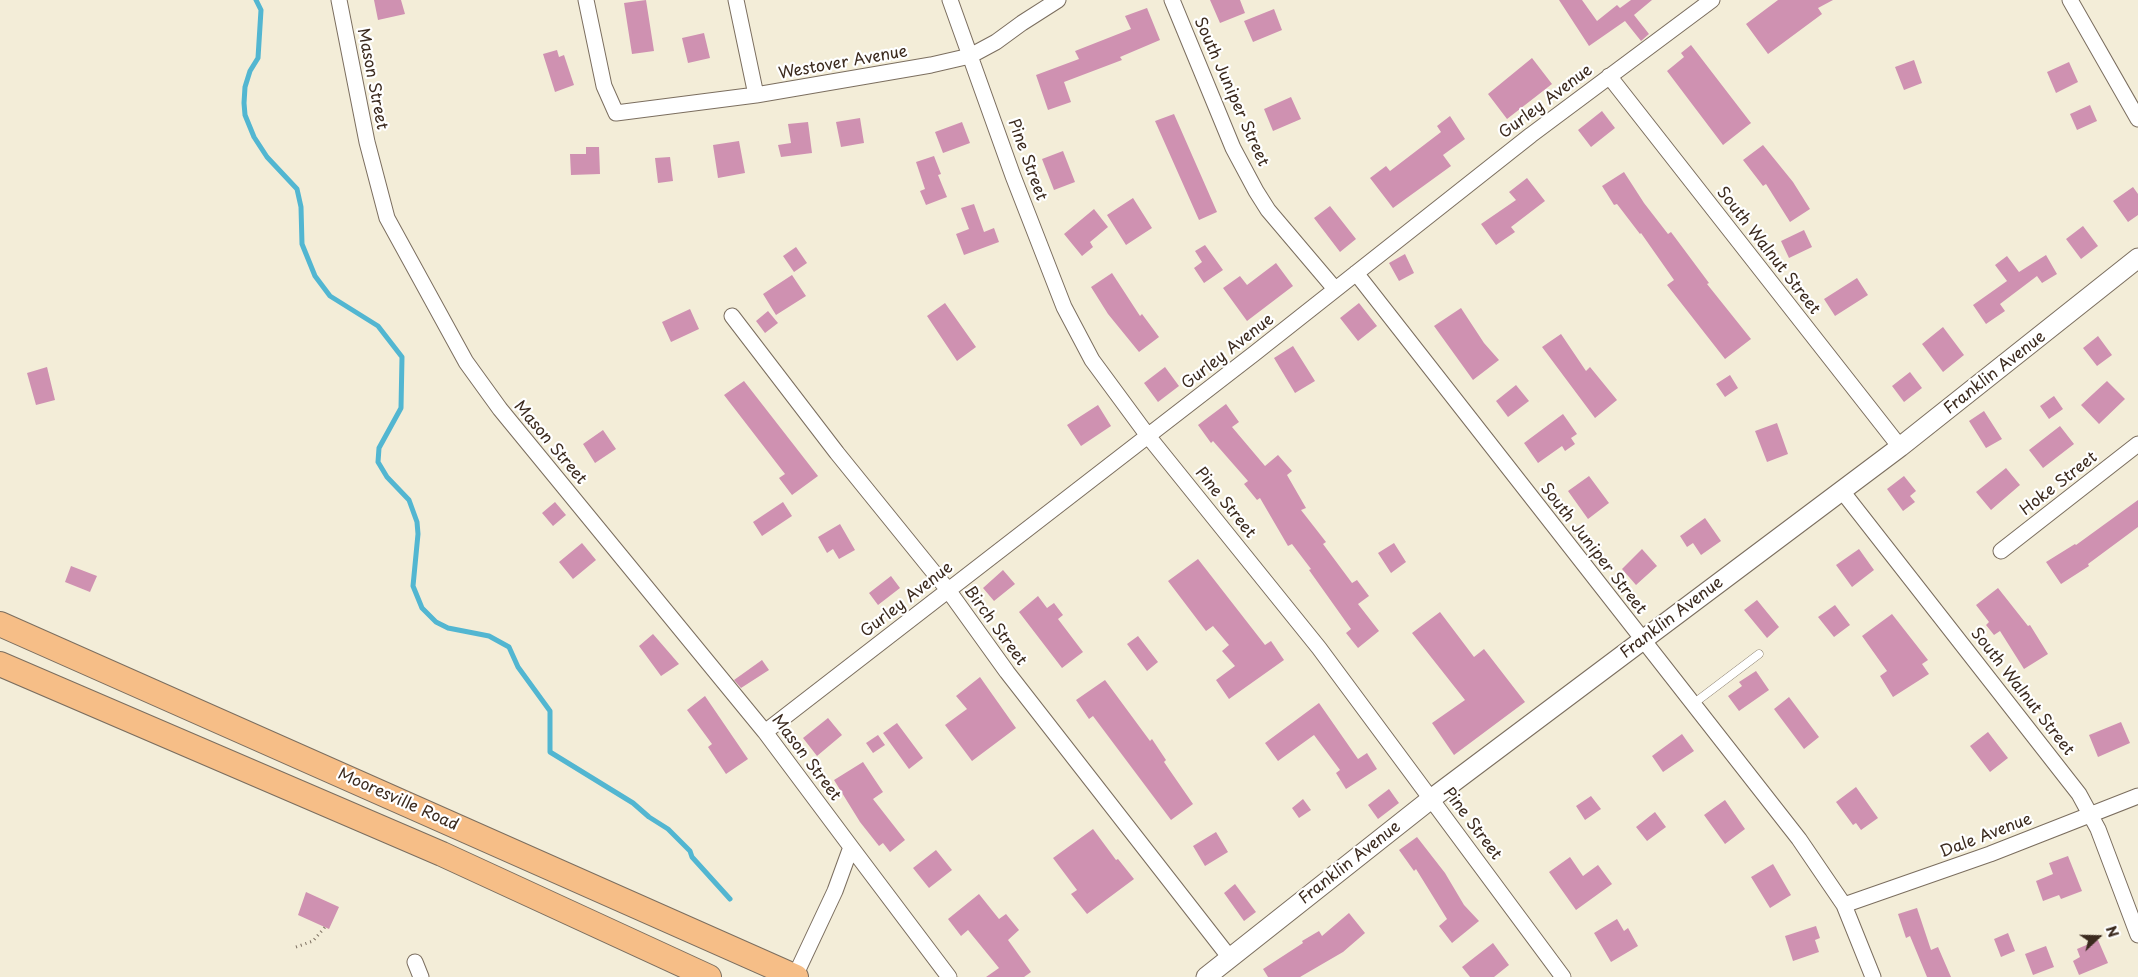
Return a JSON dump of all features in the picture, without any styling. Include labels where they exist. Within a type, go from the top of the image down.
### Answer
[{"type":"main road","name":"Mooresville Road","points":[[0,624],[796,977]]},
{"type":"main road","name":"Mooresville Road","points":[[0,664],[442,854],[709,977]]},
{"type":"street","name":"Mason Street","points":[[339,0],[367,142],[387,218],[466,362],[500,409],[765,732],[949,977]]},
{"type":"street","name":"Westover Avenue","points":[[586,0],[604,86],[616,113],[756,95],[931,65],[970,56],[996,42],[1058,0]]},
{"type":"street","points":[[736,0],[756,95]]},
{"type":"street","name":"Pine Street","points":[[950,0],[1064,307],[1092,360],[1148,436],[1319,648],[1563,977]]},
{"type":"street","name":"South Juniper Street","points":[[1172,0],[1234,148],[1256,191],[1268,210],[1335,290]]},
{"type":"street","name":"Gurley Avenue","points":[[765,732],[1335,290],[1523,140],[1712,0]]},
{"type":"street","points":[[2070,0],[2138,119]]},
{"type":"street","name":"South Walnut Street","points":[[1609,76],[1900,447]]},
{"type":"street","name":"Franklin Avenue","points":[[1206,977],[1431,799],[1900,447],[2138,258]]},
{"type":"street","name":"South Juniper Street","points":[[1356,273],[1799,839],[1844,906],[1874,977]]},
{"type":"street","name":"Birch Street","points":[[732,316],[837,453],[948,590],[1007,672],[1230,958]]},
{"type":"street","name":"Hoke Street","points":[[2001,551],[2138,444]]},
{"type":"street","name":"South Walnut Street","points":[[1842,491],[2032,732],[2092,814],[2138,934]]},
{"type":"street","name":"Dale Avenue","points":[[1844,906],[1990,854],[2138,796]]},
{"type":"street","points":[[796,977],[825,907],[835,891],[851,847]]},
{"type":"street","points":[[415,962],[421,977]]},
{"type":"lane","points":[[1693,704],[1759,654]]},
{"type":"path","points":[[296,947],[313,941],[325,927]]},
{"type":"building","points":[[374,0],[401,0],[405,14],[378,20]]},
{"type":"building","points":[[646,0],[654,51],[632,54],[624,3]]},
{"type":"building","points":[[1210,0],[1240,0],[1245,13],[1220,23]]},
{"type":"building","points":[[1559,0],[1582,0],[1597,21],[1617,5],[1620,8],[1631,0],[1652,0],[1634,15],[1649,34],[1641,41],[1625,21],[1589,46]]},
{"type":"building","points":[[1778,0],[1833,0],[1818,8],[1822,14],[1768,54],[1746,24]]},
{"type":"building","points":[[1147,8],[1160,40],[1120,57],[1122,60],[1064,82],[1071,102],[1048,110],[1036,75],[1079,59],[1075,51],[1131,29],[1125,16]]},
{"type":"building","points":[[1274,9],[1282,30],[1253,42],[1244,21]]},
{"type":"building","points":[[704,33],[710,58],[688,63],[682,38]]},
{"type":"building","points":[[1691,45],[1751,123],[1723,145],[1667,71],[1684,57],[1681,53]]},
{"type":"building","points":[[557,50],[559,57],[564,55],[574,85],[555,92],[543,54]]},
{"type":"building","points":[[1532,58],[1552,84],[1507,119],[1488,94]]},
{"type":"building","points":[[1914,60],[1922,83],[1904,90],[1895,67]]},
{"type":"building","points":[[2069,62],[2078,82],[2056,93],[2047,72]]},
{"type":"building","points":[[1291,97],[1301,119],[1273,131],[1264,109]]},
{"type":"building","points":[[2090,105],[2097,121],[2077,130],[2070,114]]},
{"type":"building","points":[[1602,111],[1615,128],[1591,147],[1578,130]]},
{"type":"building","points":[[1174,114],[1217,212],[1199,220],[1155,121]]},
{"type":"building","points":[[1450,116],[1465,139],[1443,155],[1451,166],[1393,208],[1370,178],[1386,166],[1390,171],[1441,132],[1437,126]]},
{"type":"building","points":[[860,118],[864,143],[841,147],[836,122]]},
{"type":"building","points":[[808,122],[812,153],[781,157],[778,145],[791,143],[788,124]]},
{"type":"building","points":[[962,122],[970,143],[943,153],[935,132]]},
{"type":"building","points":[[739,141],[745,173],[718,178],[713,145]]},
{"type":"building","points":[[1763,145],[1793,182],[1810,209],[1790,222],[1766,184],[1763,186],[1743,160]]},
{"type":"building","points":[[586,147],[599,147],[600,174],[571,175],[570,154],[586,154]]},
{"type":"building","points":[[1063,151],[1075,182],[1054,190],[1042,159]]},
{"type":"building","points":[[934,156],[941,174],[938,175],[947,197],[926,205],[920,191],[925,189],[916,162]]},
{"type":"building","points":[[670,157],[673,181],[658,183],[655,158]]},
{"type":"building","points":[[1624,172],[1644,203],[1668,234],[1671,232],[1709,283],[1707,284],[1751,339],[1725,359],[1667,285],[1674,280],[1641,233],[1617,204],[1614,205],[1602,186]]},
{"type":"building","points":[[1527,178],[1545,201],[1511,227],[1515,232],[1496,245],[1481,224],[1516,200],[1509,192]]},
{"type":"building","points":[[2133,187],[2138,194],[2138,215],[2128,222],[2113,201]]},
{"type":"building","points":[[1133,198],[1152,228],[1126,245],[1107,215]]},
{"type":"building","points":[[974,204],[984,232],[994,228],[999,242],[964,255],[956,234],[969,229],[961,208]]},
{"type":"building","points":[[1330,206],[1356,239],[1340,252],[1314,218]]},
{"type":"building","points":[[1094,209],[1108,227],[1090,242],[1093,247],[1082,256],[1064,234]]},
{"type":"building","points":[[2083,226],[2098,246],[2081,259],[2066,239]]},
{"type":"building","points":[[1804,230],[1812,247],[1789,258],[1781,241]]},
{"type":"building","points":[[1205,245],[1223,270],[1204,283],[1194,268],[1202,262],[1195,251]]},
{"type":"building","points":[[796,247],[807,263],[794,272],[783,256]]},
{"type":"building","points":[[1405,254],[1414,273],[1399,281],[1389,263]]},
{"type":"building","points":[[2046,255],[2057,274],[2042,283],[2037,276],[2000,304],[2005,311],[1986,324],[1973,305],[2007,281],[1995,265],[2007,256],[2019,272]]},
{"type":"building","points":[[1276,263],[1293,286],[1247,321],[1223,288],[1240,276],[1247,285]]},
{"type":"building","points":[[1112,273],[1140,316],[1142,314],[1159,337],[1139,352],[1108,314],[1091,287]]},
{"type":"building","points":[[792,275],[806,296],[776,315],[763,294]]},
{"type":"building","points":[[1857,278],[1868,295],[1835,316],[1824,299]]},
{"type":"building","points":[[945,303],[976,347],[957,361],[927,316]]},
{"type":"building","points":[[1359,303],[1377,326],[1358,341],[1340,318]]},
{"type":"building","points":[[1461,308],[1484,343],[1499,360],[1473,380],[1434,326]]},
{"type":"building","points":[[690,309],[699,329],[671,342],[662,322]]},
{"type":"building","points":[[768,311],[778,323],[765,333],[756,321]]},
{"type":"building","points":[[1943,327],[1964,355],[1943,372],[1922,344]]},
{"type":"building","points":[[1561,334],[1586,371],[1590,367],[1617,400],[1595,418],[1542,347]]},
{"type":"building","points":[[2098,336],[2112,355],[2097,366],[2083,348]]},
{"type":"building","points":[[1293,346],[1315,381],[1295,393],[1274,358]]},
{"type":"building","points":[[47,367],[55,400],[36,405],[27,373]]},
{"type":"building","points":[[1165,367],[1179,386],[1158,402],[1144,383]]},
{"type":"building","points":[[1910,372],[1922,388],[1904,402],[1892,386]]},
{"type":"building","points":[[1730,375],[1738,388],[1725,397],[1716,384]]},
{"type":"building","points":[[744,381],[818,476],[792,495],[779,478],[785,474],[724,395]]},
{"type":"building","points":[[2107,381],[2125,399],[2099,424],[2081,405]]},
{"type":"building","points":[[1516,385],[1529,401],[1508,417],[1496,401]]},
{"type":"building","points":[[2054,396],[2063,409],[2049,419],[2040,406]]},
{"type":"building","points":[[1226,404],[1239,422],[1232,427],[1265,466],[1278,455],[1292,471],[1287,475],[1306,508],[1301,510],[1326,542],[1323,544],[1352,583],[1357,580],[1369,596],[1358,604],[1379,631],[1358,648],[1346,633],[1351,629],[1309,570],[1311,569],[1292,544],[1288,546],[1260,498],[1257,500],[1244,484],[1248,481],[1213,441],[1211,443],[1198,425]]},
{"type":"building","points":[[1098,405],[1111,426],[1081,446],[1067,425]]},
{"type":"building","points":[[1984,411],[2002,439],[1986,448],[1969,421]]},
{"type":"building","points":[[1563,414],[1577,434],[1571,438],[1575,444],[1565,451],[1562,446],[1538,463],[1524,443]]},
{"type":"building","points":[[1777,423],[1788,454],[1767,462],[1755,431]]},
{"type":"building","points":[[2060,426],[2074,444],[2043,468],[2029,450]]},
{"type":"building","points":[[603,430],[616,449],[595,463],[583,444]]},
{"type":"building","points":[[2006,468],[2020,485],[1991,510],[1976,492]]},
{"type":"building","points":[[1589,476],[1609,503],[1588,519],[1568,491]]},
{"type":"building","points":[[1904,476],[1916,491],[1910,496],[1915,502],[1903,511],[1887,489]]},
{"type":"building","points":[[2138,500],[2138,527],[2088,564],[2089,566],[2061,584],[2046,562],[2076,545]]},
{"type":"building","points":[[555,502],[566,515],[553,526],[542,513]]},
{"type":"building","points":[[783,502],[792,516],[762,536],[753,522]]},
{"type":"building","points":[[1705,518],[1721,541],[1701,555],[1693,543],[1687,547],[1680,536]]},
{"type":"building","points":[[840,524],[855,550],[839,559],[833,549],[827,553],[818,537]]},
{"type":"building","points":[[582,543],[596,560],[573,579],[559,562]]},
{"type":"building","points":[[1394,543],[1406,562],[1391,573],[1378,553]]},
{"type":"building","points":[[1642,549],[1657,566],[1636,585],[1622,569]]},
{"type":"building","points":[[1859,549],[1874,570],[1852,587],[1836,565]]},
{"type":"building","points":[[1198,559],[1265,645],[1271,641],[1284,660],[1229,699],[1216,680],[1235,666],[1222,651],[1229,645],[1213,626],[1206,631],[1168,581]]},
{"type":"building","points":[[71,566],[97,576],[90,592],[65,582]]},
{"type":"building","points":[[1003,570],[1015,584],[994,601],[983,588]]},
{"type":"building","points":[[891,576],[900,588],[878,605],[869,593]]},
{"type":"building","points":[[1998,588],[2028,626],[2030,625],[2048,654],[2024,669],[2000,631],[1994,635],[1986,625],[1989,622],[1976,605]]},
{"type":"building","points":[[1038,596],[1047,608],[1054,603],[1063,615],[1058,619],[1083,652],[1062,668],[1019,612]]},
{"type":"building","points":[[1757,600],[1779,627],[1767,638],[1744,610]]},
{"type":"building","points":[[1835,605],[1850,625],[1834,637],[1818,617]]},
{"type":"building","points":[[1440,612],[1474,657],[1484,649],[1525,702],[1454,755],[1432,723],[1465,700],[1412,633]]},
{"type":"building","points":[[1892,614],[1928,660],[1922,664],[1929,674],[1893,697],[1880,676],[1887,671],[1862,636]]},
{"type":"building","points":[[653,634],[679,664],[661,676],[639,646]]},
{"type":"building","points":[[1138,636],[1158,662],[1147,671],[1127,644]]},
{"type":"building","points":[[762,660],[769,670],[741,688],[734,680]]},
{"type":"building","points":[[1756,671],[1769,690],[1739,711],[1728,696],[1742,686],[1739,682]]},
{"type":"building","points":[[980,677],[1016,728],[972,761],[945,725],[967,709],[956,696]]},
{"type":"building","points":[[1105,680],[1150,741],[1152,739],[1166,760],[1164,762],[1193,804],[1171,820],[1093,716],[1089,719],[1076,700]]},
{"type":"building","points":[[705,696],[748,759],[726,774],[708,747],[712,744],[687,710]]},
{"type":"building","points":[[1789,697],[1819,737],[1804,749],[1774,709]]},
{"type":"building","points":[[1319,703],[1358,759],[1367,753],[1377,769],[1346,789],[1336,773],[1340,770],[1314,735],[1278,761],[1265,743]]},
{"type":"building","points":[[828,718],[842,735],[817,756],[803,738]]},
{"type":"building","points":[[2121,722],[2130,743],[2098,757],[2089,735]]},
{"type":"building","points":[[897,723],[923,758],[909,769],[883,733]]},
{"type":"building","points":[[1988,732],[2008,758],[1990,772],[1970,746]]},
{"type":"building","points":[[1682,734],[1694,751],[1663,772],[1652,756]]},
{"type":"building","points":[[878,735],[885,745],[873,753],[866,743]]},
{"type":"building","points":[[863,762],[883,792],[873,799],[905,840],[890,852],[883,843],[879,846],[860,822],[834,780]]},
{"type":"building","points":[[1856,787],[1878,818],[1861,830],[1856,823],[1853,825],[1836,802]]},
{"type":"building","points":[[1389,789],[1399,803],[1378,819],[1368,805]]},
{"type":"building","points":[[1591,796],[1601,809],[1585,820],[1576,806]]},
{"type":"building","points":[[1303,799],[1311,810],[1299,818],[1292,808]]},
{"type":"building","points":[[1725,800],[1745,829],[1725,844],[1704,815]]},
{"type":"building","points":[[1655,812],[1666,827],[1647,841],[1636,827]]},
{"type":"building","points":[[1093,829],[1116,860],[1118,859],[1134,879],[1087,914],[1071,894],[1077,890],[1053,858]]},
{"type":"building","points":[[1216,832],[1228,852],[1205,866],[1193,846]]},
{"type":"building","points":[[1417,837],[1445,873],[1464,905],[1479,921],[1452,943],[1439,926],[1447,919],[1416,869],[1414,871],[1399,850]]},
{"type":"building","points":[[936,850],[952,870],[929,888],[913,868]]},
{"type":"building","points":[[2068,856],[2082,891],[2061,899],[2059,895],[2043,901],[2036,881],[2053,874],[2049,863]]},
{"type":"building","points":[[1570,857],[1583,876],[1598,865],[1612,884],[1576,910],[1549,872]]},
{"type":"building","points":[[1773,864],[1791,895],[1770,908],[1751,877]]},
{"type":"building","points":[[1235,884],[1256,912],[1244,921],[1224,893]]},
{"type":"building","points":[[306,892],[339,907],[329,929],[298,915]]},
{"type":"building","points":[[979,894],[999,919],[1006,914],[1019,930],[1008,940],[1031,972],[1024,977],[986,977],[999,968],[968,930],[961,936],[948,919]]},
{"type":"building","points":[[1917,908],[1931,950],[1938,947],[1951,977],[1927,977],[1910,936],[1906,938],[1898,914]]},
{"type":"building","points":[[1349,913],[1365,933],[1343,952],[1300,977],[1268,977],[1263,969],[1319,931],[1322,936]]},
{"type":"building","points":[[1617,919],[1624,931],[1628,928],[1638,946],[1611,962],[1594,933]]},
{"type":"building","points":[[1816,926],[1820,938],[1815,940],[1819,952],[1793,961],[1785,936]]},
{"type":"building","points":[[2008,933],[2015,951],[2001,957],[1994,939]]},
{"type":"building","points":[[2098,940],[2108,963],[2079,975],[2073,961],[2080,957],[2077,949]]},
{"type":"building","points":[[1493,943],[1509,965],[1494,977],[1470,977],[1462,967]]},
{"type":"building","points":[[2046,946],[2054,967],[2033,975],[2025,954]]},
{"type":"waterway","points":[[256,0],[261,10],[258,58],[250,71],[245,87],[245,115],[254,137],[267,157],[297,189],[301,207],[302,244],[315,276],[330,296],[378,326],[402,357],[401,408],[379,448],[378,462],[387,477],[409,500],[417,522],[418,534],[413,586],[422,608],[436,622],[448,628],[489,636],[509,647],[518,667],[550,711],[550,752],[633,803],[649,817],[668,829],[690,851],[692,857],[730,899]]}]
